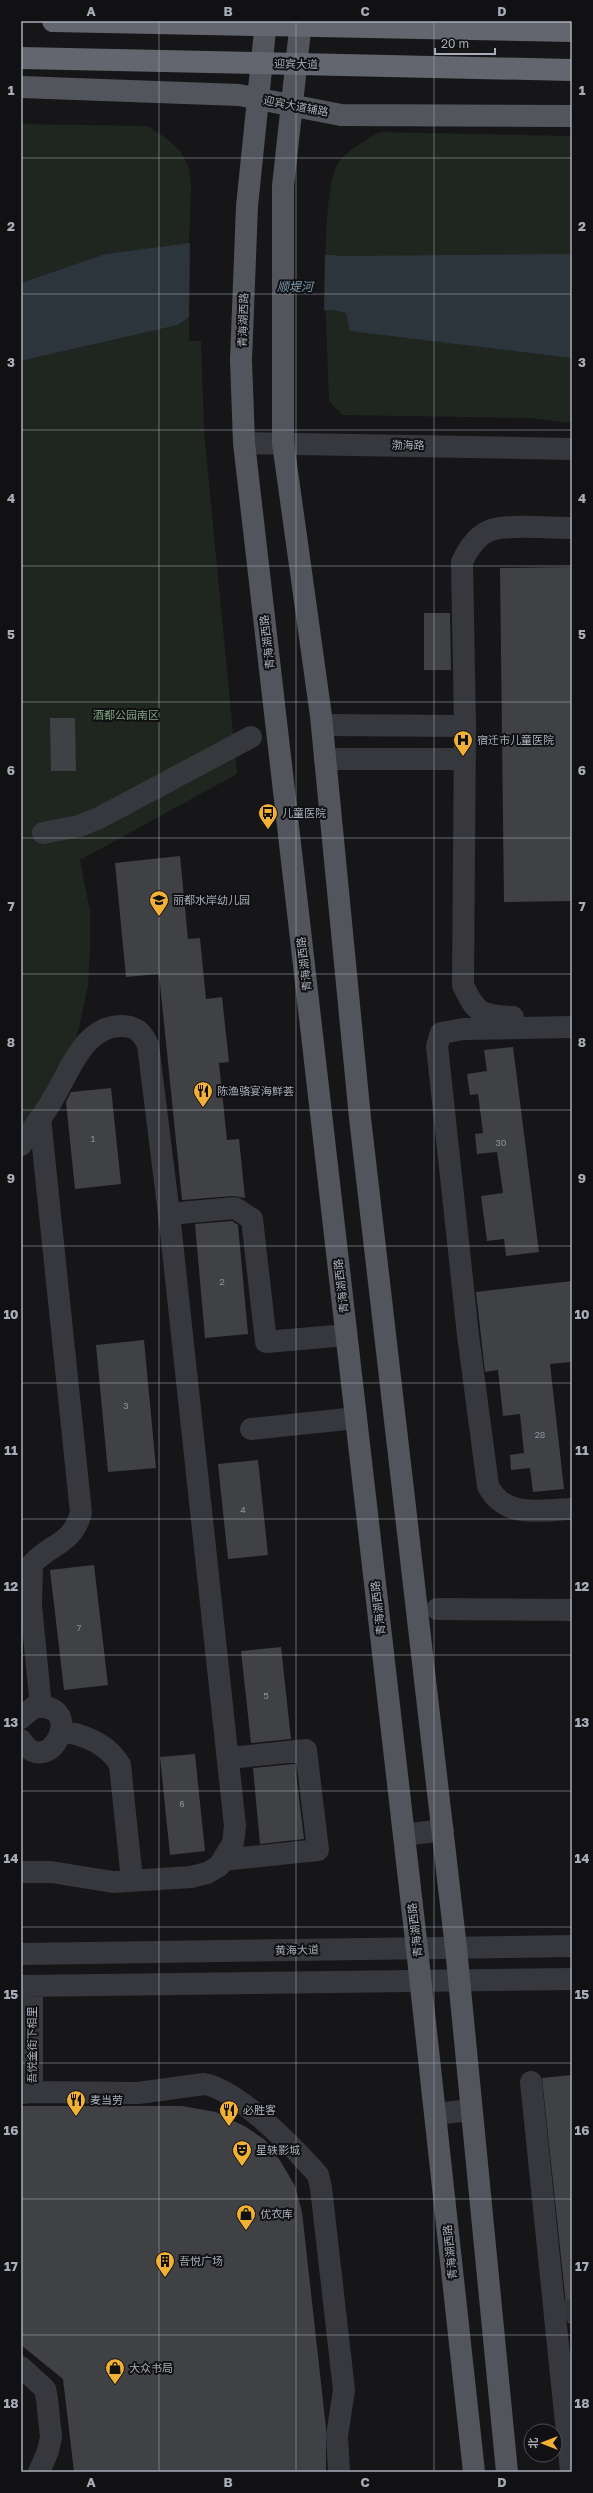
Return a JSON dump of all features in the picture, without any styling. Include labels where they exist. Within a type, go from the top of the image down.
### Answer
[{"type":"highway","points":[[53,21],[572,31]]},
{"type":"highway","name":"迎宾大道","points":[[21,58],[572,70]]},
{"type":"main road","name":"青海湖西路","points":[[266,21],[247,206],[242,360],[244,443],[417,1948],[474,2472]]},
{"type":"main road","points":[[301,21],[283,186],[283,443],[322,725],[360,1118],[456,1948],[506,2472]]},
{"type":"main road","name":"迎宾大道辅路","points":[[21,87],[239,95],[341,115],[572,116]]},
{"type":"street","name":"渤海路","points":[[244,443],[572,449]]},
{"type":"street","points":[[572,528],[503,528],[490,530],[480,537],[468,550],[462,562],[464,726],[463,985],[472,1005],[482,1012],[494,1016],[572,1018]]},
{"type":"street","points":[[322,725],[464,726]]},
{"type":"street","points":[[43,833],[79,826],[99,818],[251,737]]},
{"type":"street","points":[[325,759],[464,759]]},
{"type":"street","points":[[21,1145],[54,1097],[81,1049],[96,1035],[111,1026],[129,1026],[142,1032],[148,1045],[169,1214],[229,1758],[235,1826],[233,1843],[223,1860],[207,1873],[191,1877],[98,1881],[81,1876],[21,1872]]},
{"type":"street","points":[[572,1027],[464,1029],[441,1033],[438,1046],[470,1356],[488,1486],[493,1496],[503,1505],[512,1509],[572,1509]]},
{"type":"street","points":[[40,1118],[81,1513],[77,1527],[66,1541],[38,1557],[32,1564],[31,1606],[41,1707]]},
{"type":"street","points":[[169,1214],[235,1208],[252,1218],[266,1342],[346,1335]]},
{"type":"street","points":[[252,1429],[356,1418]]},
{"type":"street","points":[[438,1609],[572,1610]]},
{"type":"street","points":[[21,1718],[27,1711],[41,1707],[48,1708],[59,1717],[62,1731],[56,1744],[43,1751],[29,1748],[21,1740]]},
{"type":"street","points":[[62,1731],[89,1738],[103,1746],[115,1756],[120,1765],[132,1880]]},
{"type":"street","points":[[223,1860],[318,1850],[306,1750],[229,1758]]},
{"type":"street","points":[[404,1835],[443,1830]]},
{"type":"street","name":"黄海大道","points":[[21,1954],[572,1946]]},
{"type":"street","points":[[27,1986],[572,1979]]},
{"type":"street","name":"吾悦金街下相里","points":[[27,1986],[27,2093]]},
{"type":"street","points":[[531,2082],[556,2311],[571,2472]]},
{"type":"street","points":[[27,2093],[138,2093],[204,2084],[214,2085],[236,2096],[318,2175],[321,2188],[344,2390],[337,2436],[339,2472]]},
{"type":"street","points":[[435,2114],[471,2110]]},
{"type":"street","points":[[21,2367],[45,2389],[47,2399],[52,2437],[39,2472]]},
{"type":"green space","points":[[21,124],[148,126],[166,138],[181,152],[189,168],[191,186],[189,243],[105,254],[21,283]]},
{"type":"green space","points":[[379,132],[572,136],[572,423],[530,418],[342,415],[329,401],[326,313],[326,237],[328,203],[333,177],[340,160],[348,152]]},
{"type":"green space","name":"酒都公园南区","points":[[189,317],[189,341],[201,341],[204,431],[237,774],[80,860],[90,911],[90,951],[88,985],[80,1024],[72,1051],[21,1133],[21,361],[178,325]]},
{"type":"water","name":"顺堤河","points":[[189,243],[342,256],[572,254],[572,358],[350,331],[346,313],[334,310],[189,317],[178,325],[21,361],[21,283],[105,254]]},
{"type":"pier","points":[[190,241],[325,252],[324,313],[189,319]]},
{"type":"building","points":[[572,567],[572,901],[504,902],[500,568]]},
{"type":"building","points":[[424,613],[450,613],[451,670],[424,670]]},
{"type":"building","points":[[50,718],[75,718],[76,771],[51,771]]},
{"type":"building","points":[[180,856],[188,939],[200,938],[206,999],[222,997],[229,1062],[219,1063],[227,1140],[239,1139],[245,1198],[234,1196],[182,1200],[159,974],[126,977],[115,863]]},
{"type":"building","points":[[513,1047],[539,1252],[506,1256],[504,1239],[487,1241],[481,1196],[503,1193],[497,1152],[477,1154],[475,1134],[483,1133],[478,1094],[470,1095],[467,1074],[487,1071],[484,1050]]},
{"type":"building","points":[[111,1088],[121,1184],[75,1189],[66,1102],[71,1092]]},
{"type":"building","points":[[232,1221],[238,1225],[248,1334],[205,1338],[195,1224]]},
{"type":"building","points":[[572,1281],[572,1362],[550,1364],[564,1489],[533,1492],[530,1468],[511,1470],[510,1455],[524,1453],[520,1414],[503,1416],[498,1370],[485,1372],[476,1292]]},
{"type":"building","points":[[144,1340],[156,1468],[108,1472],[96,1345]]},
{"type":"building","points":[[258,1460],[268,1555],[228,1559],[218,1464]]},
{"type":"building","points":[[94,1565],[108,1685],[64,1690],[50,1570]]},
{"type":"building","points":[[281,1647],[291,1739],[251,1743],[241,1651]]},
{"type":"building","points":[[195,1754],[205,1851],[170,1855],[160,1757]]},
{"type":"building","points":[[295,1764],[304,1839],[260,1844],[253,1768]]},
{"type":"building","points":[[572,2075],[572,2323],[568,2323],[542,2078]]},
{"type":"building","name":"吾悦广场","points":[[21,2106],[182,2106],[216,2112],[246,2127],[265,2140],[281,2162],[295,2186],[302,2212],[326,2428],[326,2472],[74,2472],[63,2379],[21,2345]]},
{"type":"tunnel","points":[[558,2311],[572,2310]]},
{"type":"place","name":"宿迁市儿童医院","points":[[463,757]]},
{"type":"place","name":"儿童医院","points":[[268,830]]},
{"type":"place","name":"丽都水岸幼儿园","points":[[159,917]]},
{"type":"place","name":"陈渔骆宴海鲜荟","points":[[203,1108]]},
{"type":"place","name":"麦当劳","points":[[76,2117]]},
{"type":"place","name":"必胜客","points":[[229,2127]]},
{"type":"place","name":"星轶影城","points":[[242,2167]]},
{"type":"place","name":"优衣库","points":[[246,2231]]},
{"type":"place","name":"吾悦广场","points":[[165,2278]]},
{"type":"place","name":"大众书局","points":[[115,2385]]}]
